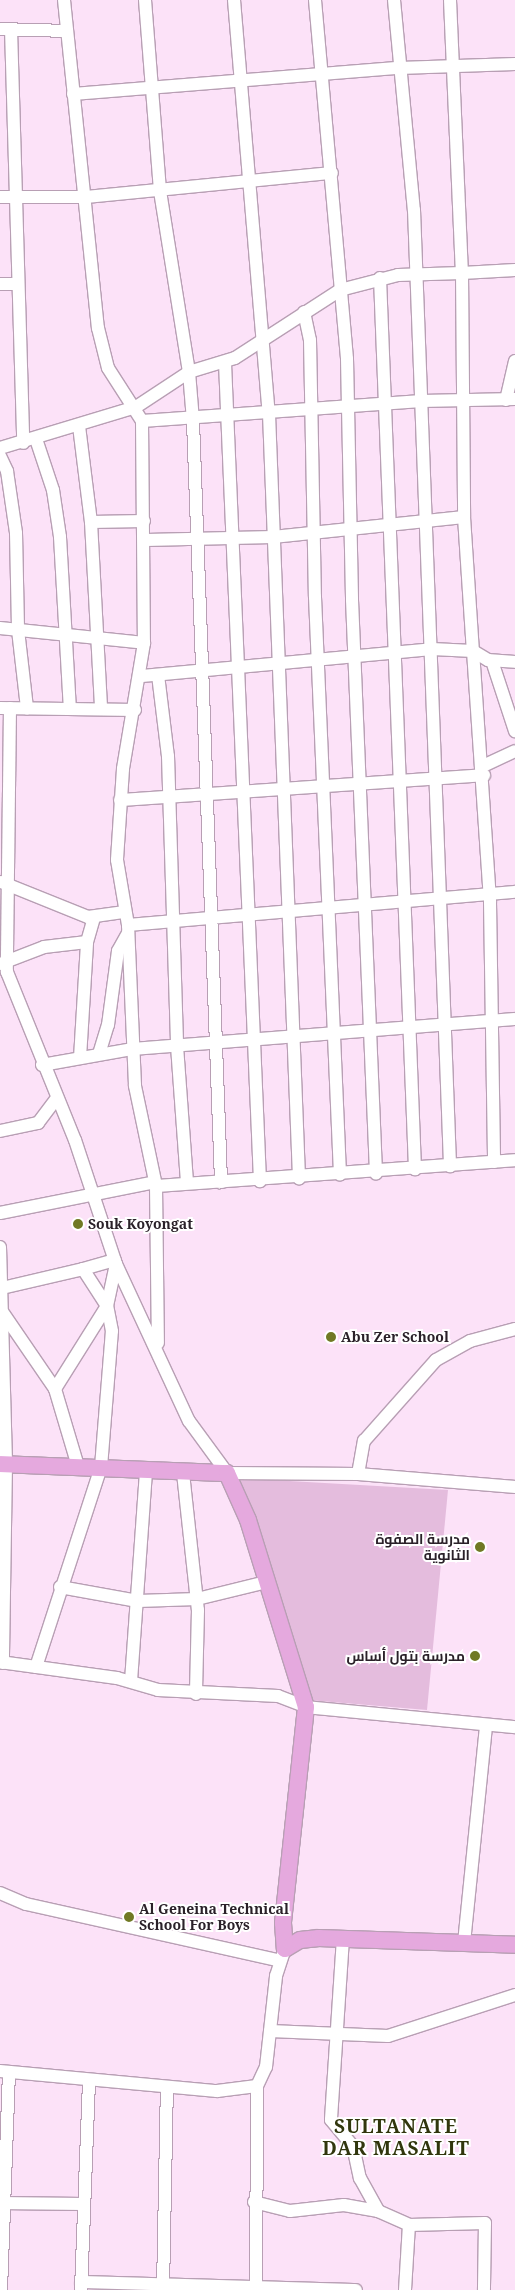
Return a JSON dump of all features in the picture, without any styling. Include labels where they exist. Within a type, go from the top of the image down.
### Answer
[{"type":"main road","points":[[3,1464],[101,1466],[146,1472],[227,1473],[248,1520],[306,1707],[282,1955]]},
{"type":"main road","points":[[282,1955],[300,1940],[343,1938],[515,1945]]},
{"type":"street","points":[[64,0],[103,355],[115,382],[136,407],[142,421],[146,540],[144,643],[142,676],[120,800],[117,860],[127,924],[132,1049],[139,1108],[155,1184],[158,1348]]},
{"type":"street","points":[[145,0],[160,191],[189,372],[193,421],[201,670],[212,915],[212,1042],[221,1182]]},
{"type":"street","points":[[234,0],[269,414],[284,788],[290,1036],[299,1178]]},
{"type":"street","points":[[315,0],[332,173],[349,408],[356,658],[376,1173]]},
{"type":"street","points":[[394,0],[416,272],[432,649],[450,1166]]},
{"type":"street","points":[[450,0],[450,66],[462,273],[464,517],[490,894],[494,1162]]},
{"type":"street","points":[[23,443],[15,196],[6,29],[66,31]]},
{"type":"street","points":[[73,94],[242,79],[399,68],[515,64]]},
{"type":"street","points":[[0,197],[86,196],[160,191],[332,173]]},
{"type":"street","points":[[0,448],[36,440],[136,407],[189,372],[225,363],[263,337],[340,290],[380,278],[416,272],[462,273],[515,270]]},
{"type":"street","points":[[380,278],[391,654],[399,779],[406,1027],[415,1169]]},
{"type":"street","points":[[0,284],[18,284]]},
{"type":"street","points":[[304,312],[310,340],[332,1032],[340,1174]]},
{"type":"street","points":[[142,421],[193,421],[229,416],[463,398],[511,400],[515,361]]},
{"type":"street","points":[[225,363],[229,416],[247,915],[260,1180]]},
{"type":"street","points":[[79,426],[91,522],[99,639],[101,709]]},
{"type":"street","points":[[36,440],[53,490],[69,635],[70,709]]},
{"type":"street","points":[[0,456],[7,471],[16,533],[18,630],[26,708]]},
{"type":"street","points":[[146,540],[198,541],[273,537],[427,523],[464,517]]},
{"type":"street","points":[[91,522],[144,521]]},
{"type":"street","points":[[0,628],[144,643]]},
{"type":"street","points":[[142,676],[237,665],[320,662],[432,649],[473,651],[492,661],[515,662]]},
{"type":"street","points":[[492,661],[515,731]]},
{"type":"street","points":[[158,674],[169,798],[177,1046],[187,1184]]},
{"type":"street","points":[[135,710],[5,708],[2,964],[42,1065],[58,1098],[116,1262],[158,1348],[189,1421],[227,1473],[358,1474],[515,1487]]},
{"type":"street","points":[[120,800],[244,793],[284,788],[435,778],[483,771],[515,751]]},
{"type":"street","points":[[4,882],[94,917],[127,924],[174,918],[247,915],[328,907],[441,900],[515,892]]},
{"type":"street","points":[[80,1058],[87,942],[94,917]]},
{"type":"street","points":[[99,1054],[108,1025],[118,951],[127,924]]},
{"type":"street","points":[[2,964],[44,947],[87,942]]},
{"type":"street","points":[[42,1065],[132,1049],[515,1019]]},
{"type":"street","points":[[0,1131],[38,1123],[58,1098]]},
{"type":"street","points":[[0,1213],[52,1205],[91,1193],[155,1184],[187,1184],[376,1173],[515,1160]]},
{"type":"street","points":[[0,1247],[3,1313],[1,1662],[131,1681],[196,1694],[278,1696],[306,1707],[515,1728]]},
{"type":"street","points":[[1,1295],[83,1269],[116,1262]]},
{"type":"street","points":[[55,1389],[107,1306],[116,1262]]},
{"type":"street","points":[[36,1667],[60,1587],[101,1466],[112,1331],[107,1306],[83,1269]]},
{"type":"street","points":[[3,1313],[55,1389],[78,1466]]},
{"type":"street","points":[[358,1474],[360,1448],[367,1436],[436,1360],[470,1341],[515,1330]]},
{"type":"street","points":[[131,1681],[146,1472]]},
{"type":"street","points":[[183,1473],[197,1599],[196,1694]]},
{"type":"street","points":[[60,1587],[138,1601],[197,1599],[266,1582]]},
{"type":"street","points":[[464,1943],[486,1725]]},
{"type":"street","points":[[0,1893],[26,1904],[282,1955],[266,2067],[257,2086],[254,2202],[256,2287]]},
{"type":"street","points":[[343,1938],[339,2034],[331,2120],[353,2146],[360,2178],[378,2211]]},
{"type":"street","points":[[270,2031],[388,2036],[515,1995]]},
{"type":"street","points":[[1,2290],[5,2071],[89,2081],[167,2087],[235,2091],[257,2086]]},
{"type":"street","points":[[89,2081],[82,2204],[81,2286],[256,2287],[356,2290]]},
{"type":"street","points":[[163,2286],[167,2087]]},
{"type":"street","points":[[254,2202],[290,2211],[330,2205],[378,2211],[409,2225],[485,2222],[484,2290]]},
{"type":"street","points":[[2,2203],[82,2204]]},
{"type":"street","points":[[405,2290],[409,2225]]},
{"type":"shaded area","points":[[238,1478],[448,1490],[427,1710],[308,1700]]},
{"type":"place","name":"Souk Koyongat","points":[[78,1224]]},
{"type":"place","name":"Abu Zer School","points":[[331,1337]]},
{"type":"place","name":"مدرسة الصفوة الثانوية","points":[[480,1547]]},
{"type":"place","name":"مدرسة بتول أساس","points":[[475,1656]]},
{"type":"place","name":"Al Geneina Technical School For Boys","points":[[129,1917]]},
{"type":"district","name":"SULTANATE DAR MASALIT","points":[[396,2138]]}]
